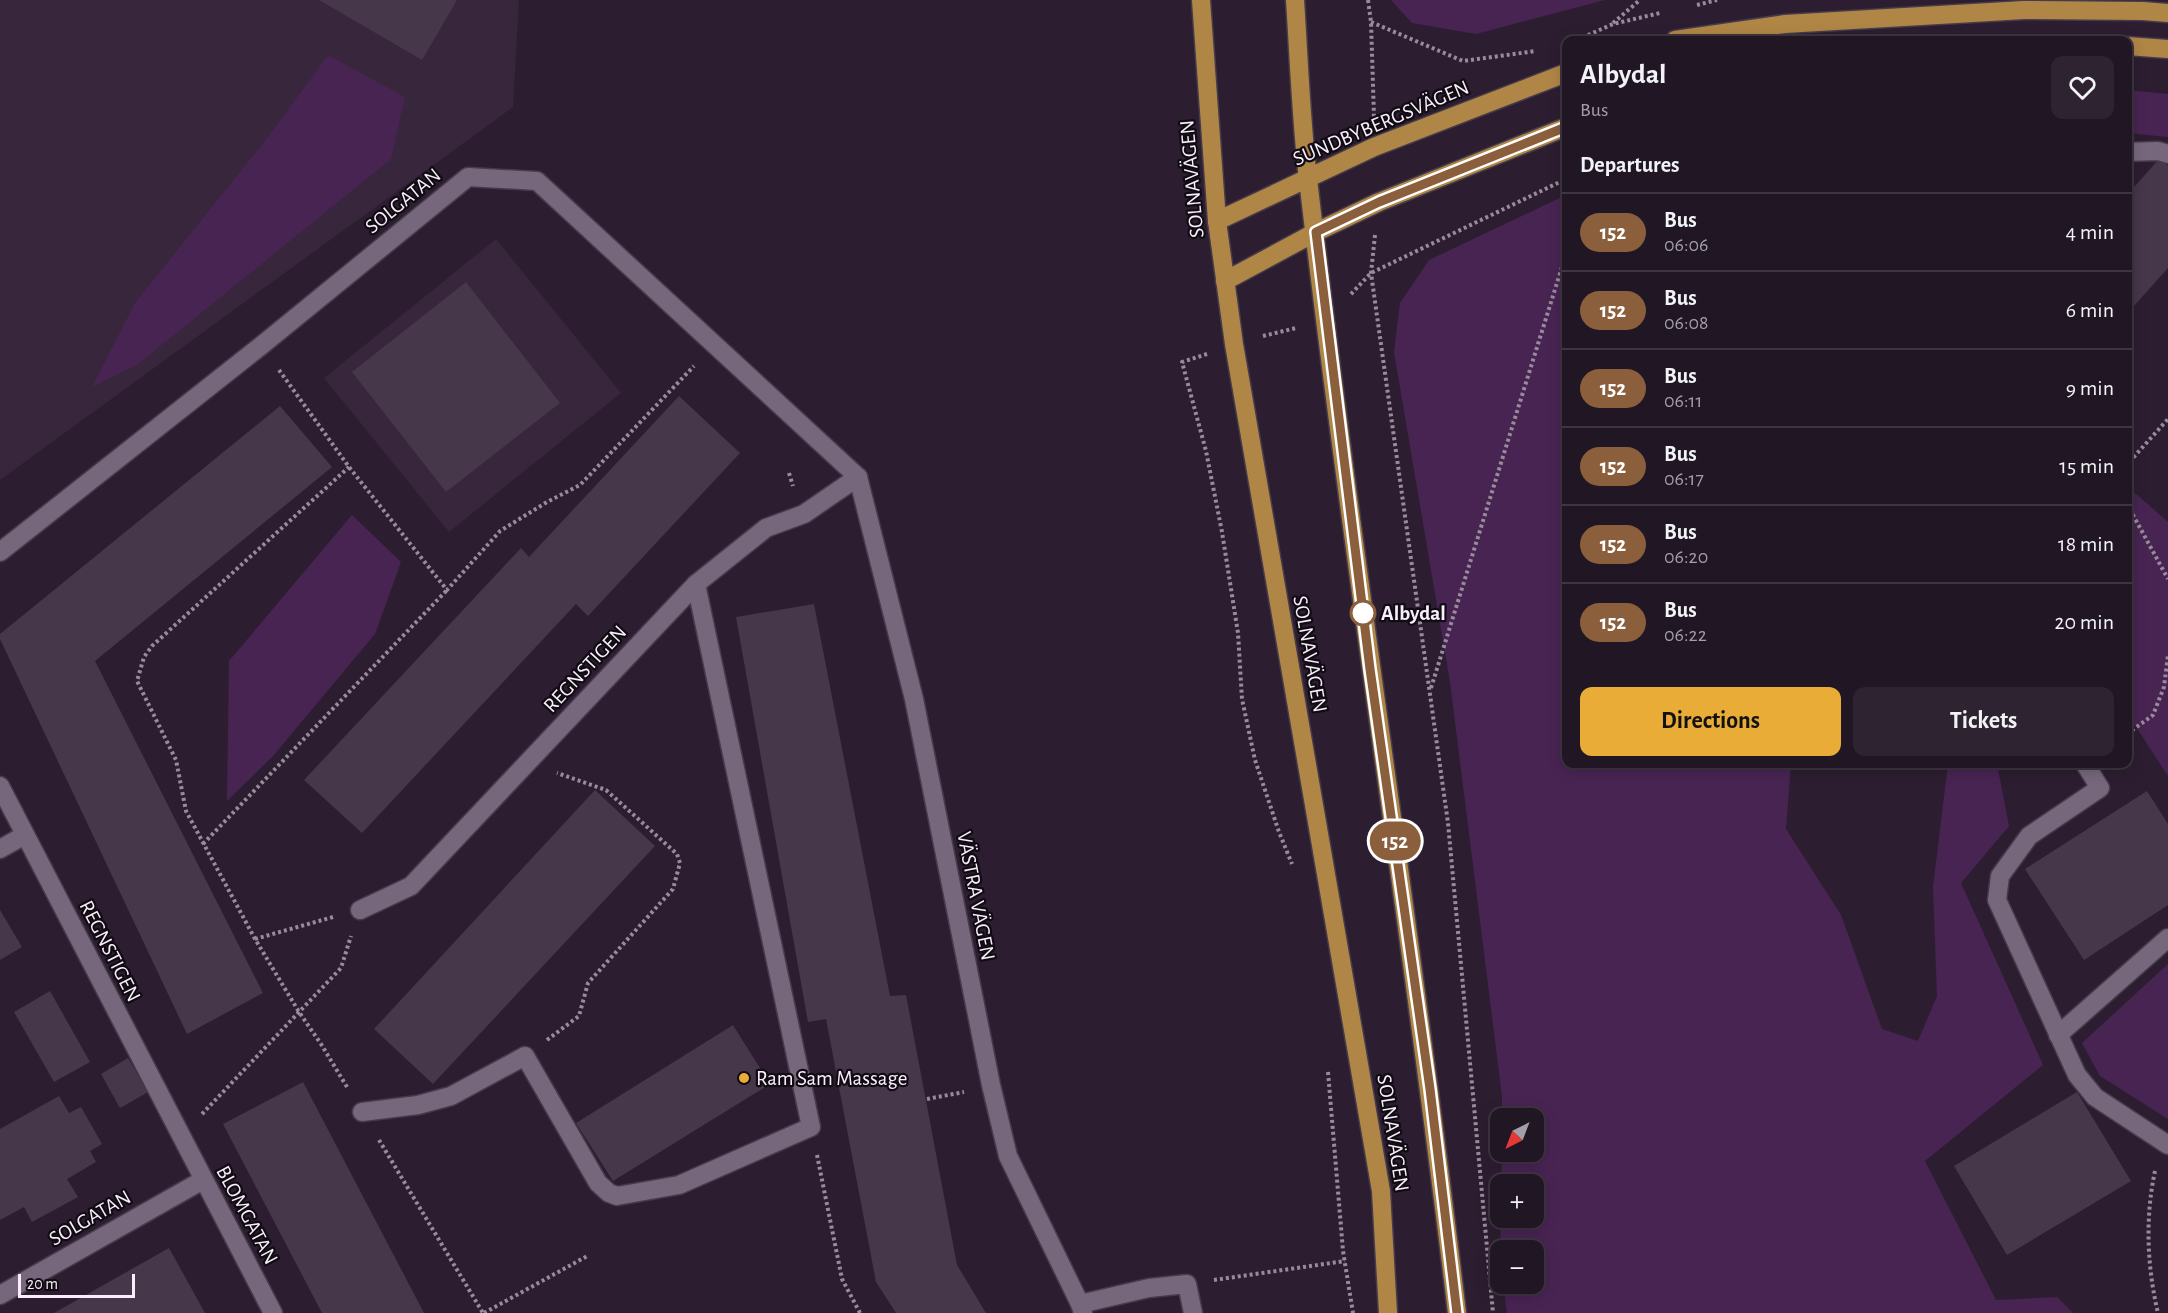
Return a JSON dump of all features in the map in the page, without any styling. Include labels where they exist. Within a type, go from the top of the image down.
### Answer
[{"type":"main road","name":"SOLNAVÄGEN","points":[[1201,0],[1216,221],[1234,344],[1381,1191],[1388,1313]]},
{"type":"main road","name":"SOLNAVÄGEN","points":[[1295,0],[1308,178],[1370,669],[1430,1089],[1457,1313]]},
{"type":"main road","points":[[1702,36],[1785,24],[2024,10],[2143,11],[2168,14]]},
{"type":"main road","points":[[2132,46],[2168,49]]},
{"type":"main road","name":"SUNDBYBERGSVÄGEN","points":[[1216,221],[1374,147],[1562,75]]},
{"type":"main road","points":[[1225,281],[1316,232],[1379,202],[1562,129]]},
{"type":"street","points":[[2132,153],[2158,151],[2168,154]]},
{"type":"street","name":"SOLGATAN","points":[[0,552],[262,345],[468,177],[537,181],[858,477]]},
{"type":"street","name":"REGNSTIGEN","points":[[360,910],[411,886],[696,584],[766,528],[804,514],[858,477]]},
{"type":"street","name":"VÄSTRA VÄGEN","points":[[858,477],[914,699],[991,1085],[1008,1156],[1082,1308]]},
{"type":"street","points":[[362,1112],[418,1106],[451,1096],[525,1056],[598,1183],[609,1194],[617,1196],[679,1185],[811,1127],[696,584]]},
{"type":"street","points":[[2088,768],[2100,788],[2029,836],[2000,876],[1998,900],[2077,1075],[2095,1097],[2165,1143]]},
{"type":"street","name":"REGNSTIGEN","points":[[0,786],[181,1137]]},
{"type":"street","points":[[0,849],[25,835]]},
{"type":"street","points":[[2058,1035],[2168,938]]},
{"type":"street","name":"BLOMGATAN","points":[[181,1137],[273,1313]]},
{"type":"street","name":"SOLGATAN","points":[[0,1295],[203,1180]]},
{"type":"street","points":[[1082,1308],[1149,1288],[1186,1284],[1193,1313]]},
{"type":"path","points":[[1368,0],[1371,22],[1374,147]]},
{"type":"path","points":[[1612,24],[1640,0]]},
{"type":"path","points":[[1694,5],[1717,0]]},
{"type":"path","points":[[1585,36],[1612,24],[1670,11]]},
{"type":"path","points":[[1371,22],[1463,61],[1538,51]]},
{"type":"path","points":[[1295,870],[1279,832],[1255,760],[1242,699],[1238,633],[1219,520],[1206,451],[1182,362],[1234,344],[1327,320],[1371,273],[1562,181]]},
{"type":"path","points":[[1379,202],[1371,273],[1448,823],[1493,1313]]},
{"type":"path","points":[[1430,691],[1562,267]]},
{"type":"path","points":[[262,345],[348,467],[447,590]]},
{"type":"path","points":[[203,844],[447,590],[500,531],[580,485],[700,359]]},
{"type":"path","points":[[2132,459],[2168,418]]},
{"type":"path","points":[[348,467],[152,646],[144,657],[137,681],[176,760],[186,811],[255,939],[484,1313],[589,1255]]},
{"type":"path","points":[[2132,513],[2168,579]]},
{"type":"path","points":[[2132,730],[2153,715],[2164,687],[2168,656]]},
{"type":"path","points":[[525,1056],[579,1016],[588,983],[673,889],[680,863],[677,854],[606,790],[554,772]]},
{"type":"path","points":[[255,939],[360,910]]},
{"type":"path","points":[[181,1137],[341,968],[360,910]]},
{"type":"path","points":[[1328,1066],[1345,1261],[1353,1313]]},
{"type":"path","points":[[927,1099],[991,1085]]},
{"type":"path","points":[[811,1127],[842,1279],[860,1313]]},
{"type":"path","points":[[2158,1313],[2152,1287],[2148,1243],[2153,1182],[2165,1143]]},
{"type":"path","points":[[1186,1284],[1345,1261]]},
{"type":"shaded area","points":[[0,0],[519,0],[513,107],[0,480]]},
{"type":"shaded area","points":[[1391,0],[1605,0],[1476,34],[1412,23]]},
{"type":"shaded area","points":[[328,55],[405,97],[391,159],[137,365],[92,387],[135,303],[268,137]]},
{"type":"shaded area","points":[[2132,90],[2168,94],[2168,137],[2132,133]]},
{"type":"shaded area","points":[[1562,197],[1562,768],[1791,768],[1786,829],[1841,915],[1882,1029],[1918,1041],[1937,996],[1933,887],[1948,768],[1998,768],[2009,826],[1961,883],[2043,1065],[1925,1161],[1996,1300],[2057,1297],[2073,1313],[1507,1313],[1504,1294],[1544,1294],[1544,1240],[1500,1240],[1501,1228],[1544,1228],[1544,1174],[1501,1174],[1502,1162],[1544,1162],[1544,1108],[1502,1108],[1450,682],[1394,352],[1400,303],[1429,260]]},
{"type":"shaded area","points":[[496,239],[621,393],[449,532],[324,378]]},
{"type":"shaded area","points":[[2132,490],[2168,522],[2168,776],[2132,721]]},
{"type":"shaded area","points":[[352,515],[401,562],[375,634],[273,756],[227,801],[229,661]]},
{"type":"shaded area","points":[[2168,964],[2168,1119],[2100,1076],[2082,1043]]},
{"type":"building","points":[[319,0],[457,0],[422,60]]},
{"type":"building","points":[[2160,158],[2168,166],[2168,268],[2133,307],[2132,306],[2132,189]]},
{"type":"building","points":[[466,282],[560,403],[446,492],[352,372]]},
{"type":"building","points":[[679,396],[740,453],[588,616],[576,604],[362,833],[304,780],[521,548],[529,557]]},
{"type":"building","points":[[280,406],[332,467],[95,661],[263,993],[187,1034],[0,639],[0,634]]},
{"type":"building","points":[[814,604],[890,996],[906,995],[957,1265],[986,1313],[896,1313],[876,1282],[826,1019],[808,1022],[736,617]]},
{"type":"building","points":[[595,790],[655,846],[433,1084],[374,1029]]},
{"type":"building","points":[[2147,791],[2168,824],[2168,905],[2084,960],[2025,869]]},
{"type":"building","points":[[0,910],[22,947],[0,960]]},
{"type":"building","points":[[50,991],[90,1062],[54,1082],[14,1012]]},
{"type":"building","points":[[733,1025],[770,1084],[613,1181],[576,1123]]},
{"type":"building","points":[[128,1058],[148,1092],[120,1108],[101,1074]]},
{"type":"building","points":[[303,1082],[424,1313],[322,1313],[223,1124]]},
{"type":"building","points":[[2077,1092],[2131,1181],[2007,1255],[1954,1166]]},
{"type":"building","points":[[59,1096],[69,1113],[81,1107],[102,1144],[90,1151],[96,1162],[67,1179],[78,1197],[32,1222],[24,1207],[0,1220],[0,1129]]},
{"type":"building","points":[[169,1248],[205,1313],[54,1313]]},
{"type":"bus line","name":"152","points":[[1457,1313],[1430,1089],[1370,669],[1316,232],[1379,202],[1562,129]]},
{"type":"place","name":"Albydal","points":[[1363,613]]},
{"type":"place","name":"Ram Sam Massage","points":[[744,1078]]}]
